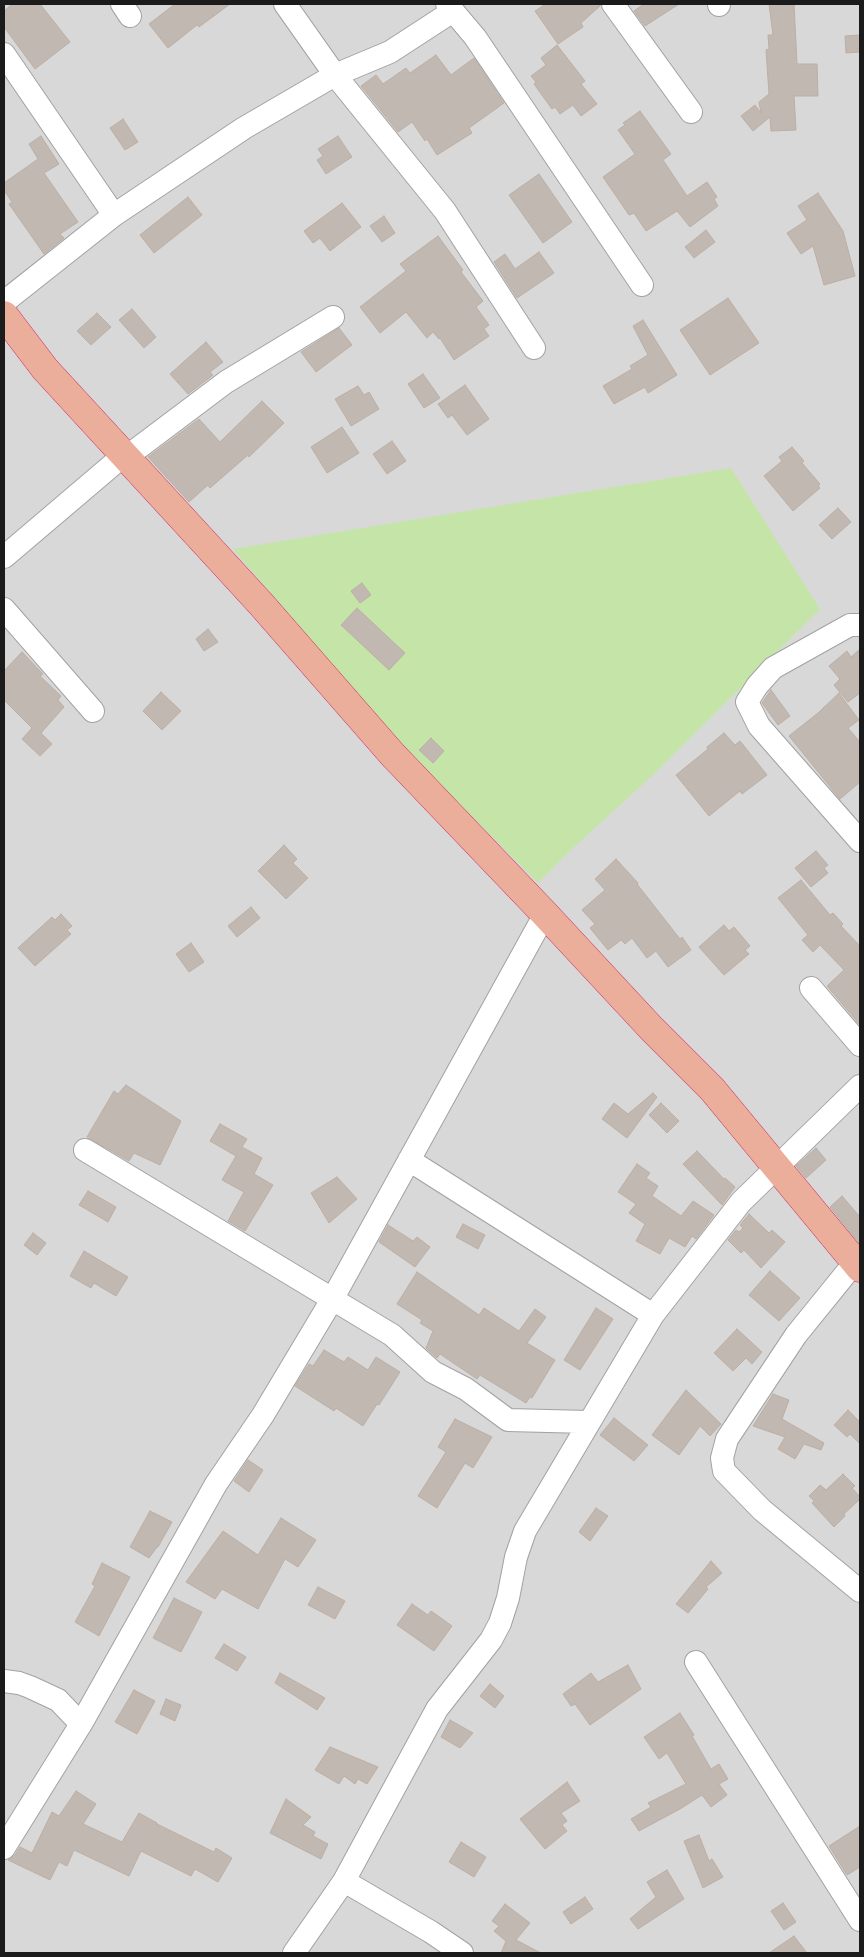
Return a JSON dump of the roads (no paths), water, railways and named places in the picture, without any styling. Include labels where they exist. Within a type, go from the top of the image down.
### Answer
[{"type":"highway","points":[[4,315],[46,368],[261,604],[392,754],[467,831],[651,1028],[712,1089],[858,1264]]},
{"type":"street","points":[[285,4],[335,75],[445,211],[534,348]]},
{"type":"street","points":[[613,4],[691,112]]},
{"type":"street","points":[[4,302],[114,215],[244,128],[335,75],[390,52],[450,7],[475,37],[642,285]]},
{"type":"street","points":[[4,54],[114,215]]},
{"type":"street","points":[[4,557],[125,456],[226,382],[333,317]]},
{"type":"street","points":[[4,609],[93,711]]},
{"type":"street","points":[[860,625],[850,625],[773,668],[757,686],[748,702],[759,726],[860,840]]},
{"type":"street","points":[[4,1848],[81,1724],[216,1484],[263,1415],[333,1298],[545,914]]},
{"type":"street","points":[[811,988],[860,1045]]},
{"type":"street","points":[[294,1953],[344,1881],[437,1709],[491,1640],[508,1598],[516,1557],[525,1531],[653,1315],[741,1202],[860,1086]]},
{"type":"street","points":[[85,1150],[392,1335],[434,1372],[466,1389],[508,1420],[588,1422]]},
{"type":"street","points":[[410,1160],[653,1315]]},
{"type":"street","points":[[858,1264],[786,1350],[727,1439],[722,1458],[724,1471],[762,1510],[860,1591]]},
{"type":"street","points":[[696,1662],[860,1920]]},
{"type":"street","points":[[4,1681],[24,1685],[58,1700],[81,1724]]},
{"type":"street","points":[[344,1881],[462,1953]]}]
